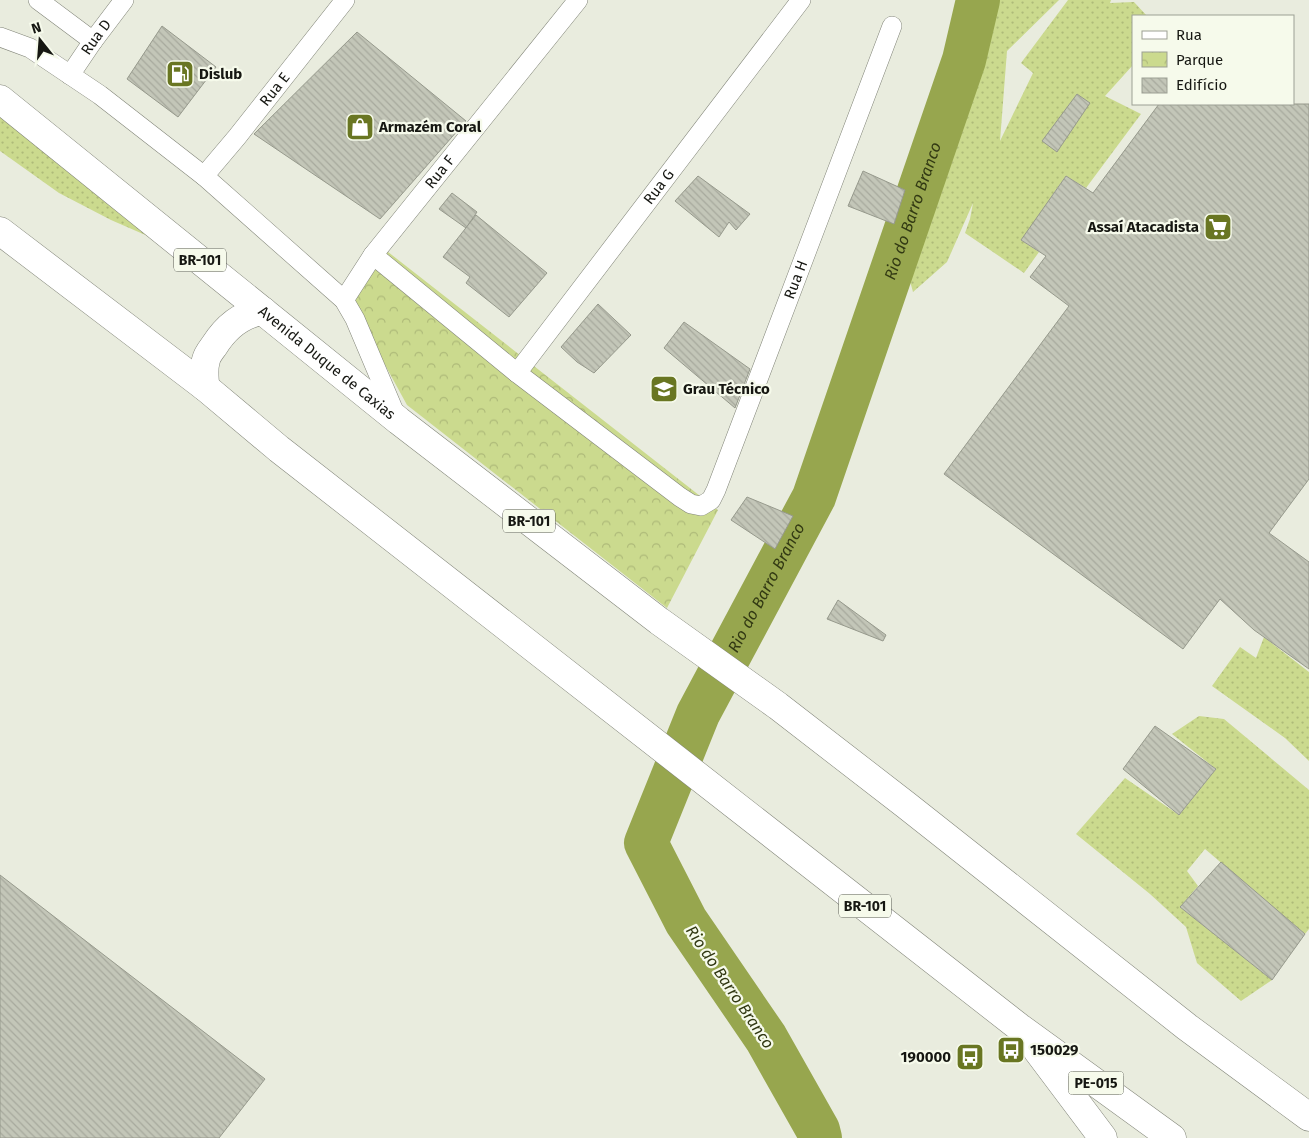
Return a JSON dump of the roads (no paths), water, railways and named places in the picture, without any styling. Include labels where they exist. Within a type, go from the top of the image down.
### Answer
[{"type":"highway","name":"Avenida Duque de Caxias","points":[[0,99],[399,421],[659,621],[778,706],[1187,1027],[1309,1117]]},
{"type":"highway","name":"BR-101","points":[[0,231],[205,387],[279,449],[1019,1027],[1103,1138]]},
{"type":"highway","points":[[205,387],[204,370],[206,357],[218,339],[238,319],[250,313],[263,311]]},
{"type":"highway","name":"PE-015","points":[[1019,1027],[1172,1138]]},
{"type":"street","points":[[38,0],[93,41]]},
{"type":"street","name":"Rua D","points":[[70,75],[124,0]]},
{"type":"street","name":"Rua E","points":[[204,176],[345,0]]},
{"type":"street","name":"Rua F","points":[[344,300],[373,256],[578,0]]},
{"type":"street","name":"Rua G","points":[[517,373],[801,0]]},
{"type":"street","name":"Rua H","points":[[517,373],[680,497],[691,504],[701,506],[711,500],[892,26]]},
{"type":"street","name":"BR-101","points":[[0,37],[30,48],[100,95],[204,176],[344,300],[355,320],[399,421]]},
{"type":"street","points":[[373,256],[517,373]]},
{"type":"waterway","name":"Rio do Barro Branco","points":[[820,1138],[818,1130],[766,1038],[686,921],[646,843],[698,714],[814,497],[964,60],[978,0]]},
{"type":"place","name":"Dislub","points":[[180,74]]},
{"type":"place","name":"Armazém Coral","points":[[360,127]]},
{"type":"place","name":"Assaí Atacadista","points":[[1218,227]]},
{"type":"place","name":"Grau Técnico","points":[[664,389]]},
{"type":"place","name":"150029","points":[[1011,1050]]},
{"type":"place","name":"190000","points":[[970,1057]]}]
